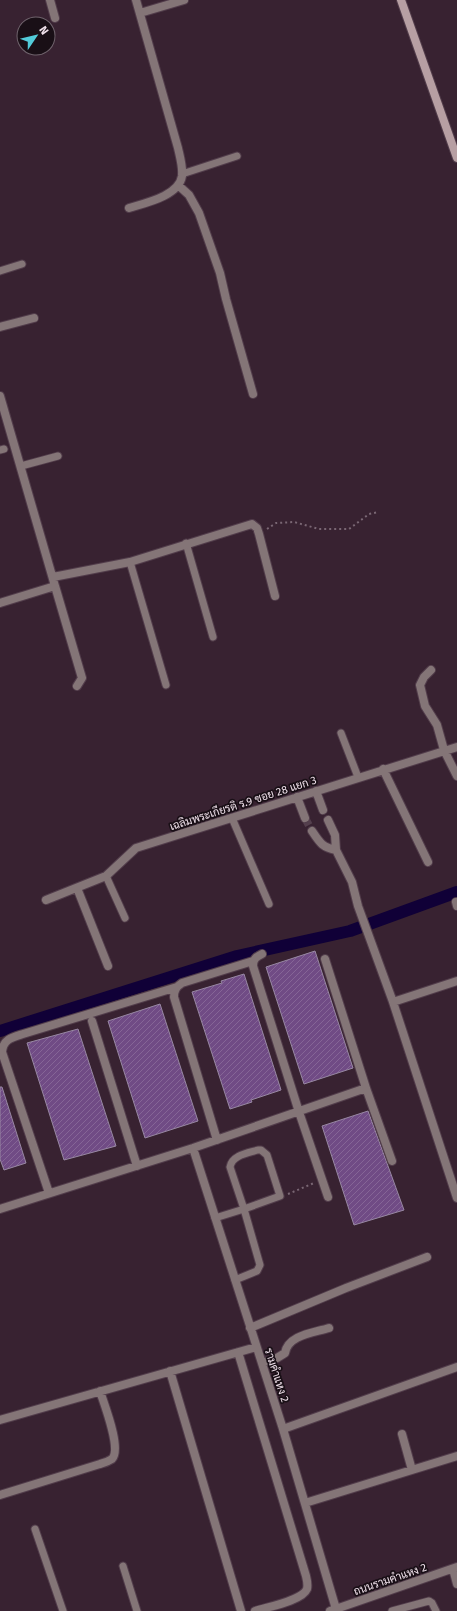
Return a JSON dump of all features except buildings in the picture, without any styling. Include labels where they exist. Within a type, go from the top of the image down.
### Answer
[{"type":"street","points":[[50,0],[54,16]]},
{"type":"street","points":[[129,208],[162,197],[178,185],[182,178],[182,166],[178,148],[136,0]]},
{"type":"street","points":[[140,12],[184,0]]},
{"type":"street","points":[[401,0],[457,157]]},
{"type":"street","points":[[178,185],[189,195],[199,213],[220,273],[253,394]]},
{"type":"street","points":[[0,327],[34,318]]},
{"type":"street","points":[[0,396],[82,678],[77,686]]},
{"type":"street","points":[[53,577],[130,562],[252,524],[257,528],[259,534],[275,596]]},
{"type":"street","points":[[0,602],[55,586]]},
{"type":"street","points":[[431,670],[424,677],[420,685],[425,706],[438,725],[444,750],[457,776]]},
{"type":"street","name":"เฉลิมพระเกียรติ ร.9 ซอย 28 แยก 3","points":[[46,900],[106,876],[136,848],[383,769],[457,747]]},
{"type":"street","points":[[383,769],[428,862]]},
{"type":"street","points":[[316,791],[323,810]]},
{"type":"street","points":[[297,797],[305,818]]},
{"type":"street","points":[[328,820],[335,835],[336,850],[352,882],[358,906],[393,1002],[457,1198]]},
{"type":"street","points":[[312,831],[320,843],[326,848],[336,850]]},
{"type":"street","points":[[77,888],[108,966]]},
{"type":"street","points":[[217,1140],[174,997],[174,992],[182,983],[253,961],[256,957],[262,954]]},
{"type":"street","points":[[325,959],[366,1088],[392,1161]]},
{"type":"street","points":[[253,961],[252,966],[328,1197]]},
{"type":"street","points":[[393,1002],[457,981]]},
{"type":"street","points":[[50,1193],[2,1052],[5,1042],[10,1038],[177,987]]},
{"type":"street","points":[[92,1021],[137,1166]]},
{"type":"street","points":[[0,1209],[193,1148],[366,1088]]},
{"type":"street","name":"รามคำแหง 2","points":[[193,1148],[283,1429],[305,1503],[333,1610]]},
{"type":"street","points":[[250,1328],[346,1288],[427,1257]]},
{"type":"street","points":[[262,1363],[277,1358],[285,1353],[286,1346],[291,1340],[329,1328]]},
{"type":"street","points":[[0,1420],[256,1346]]},
{"type":"street","points":[[238,1352],[304,1569],[308,1587],[304,1594],[297,1598],[255,1611]]},
{"type":"street","points":[[283,1429],[457,1367]]},
{"type":"street","points":[[170,1371],[241,1611]]},
{"type":"street","points":[[0,1495],[112,1459],[115,1454],[115,1441],[100,1391]]},
{"type":"street","points":[[402,1434],[412,1470]]},
{"type":"street","points":[[305,1503],[457,1456]]},
{"type":"street","points":[[455,1568],[457,1584]]},
{"type":"street","name":"ถนนรามคำแหง 2","points":[[333,1610],[455,1568]]},
{"type":"lane","points":[[182,174],[237,156]]},
{"type":"lane","points":[[0,270],[22,264]]},
{"type":"lane","points":[[20,466],[58,456]]},
{"type":"lane","points":[[186,544],[213,637]]},
{"type":"lane","points":[[130,562],[166,685]]},
{"type":"lane","points":[[342,733],[358,777]]},
{"type":"lane","points":[[232,818],[269,904]]},
{"type":"lane","points":[[106,876],[125,918]]},
{"type":"lane","points":[[215,1218],[244,1209],[280,1196],[267,1155],[261,1150],[236,1157],[230,1164],[230,1167],[244,1209],[260,1265],[257,1271],[235,1280]]},
{"type":"lane","points":[[35,1529],[63,1611]]},
{"type":"lane","points":[[123,1566],[137,1611]]},
{"type":"lane","points":[[392,1611],[405,1609],[429,1601],[432,1603],[436,1611]]},
{"type":"path","points":[[259,534],[276,523],[294,522],[319,529],[349,529],[369,514],[379,512]]},
{"type":"path","points":[[297,1191],[322,1180]]},
{"type":"waterway","points":[[0,1031],[237,956],[350,931],[457,892]]},
{"type":"tunnel","points":[[305,818],[312,831]]}]
